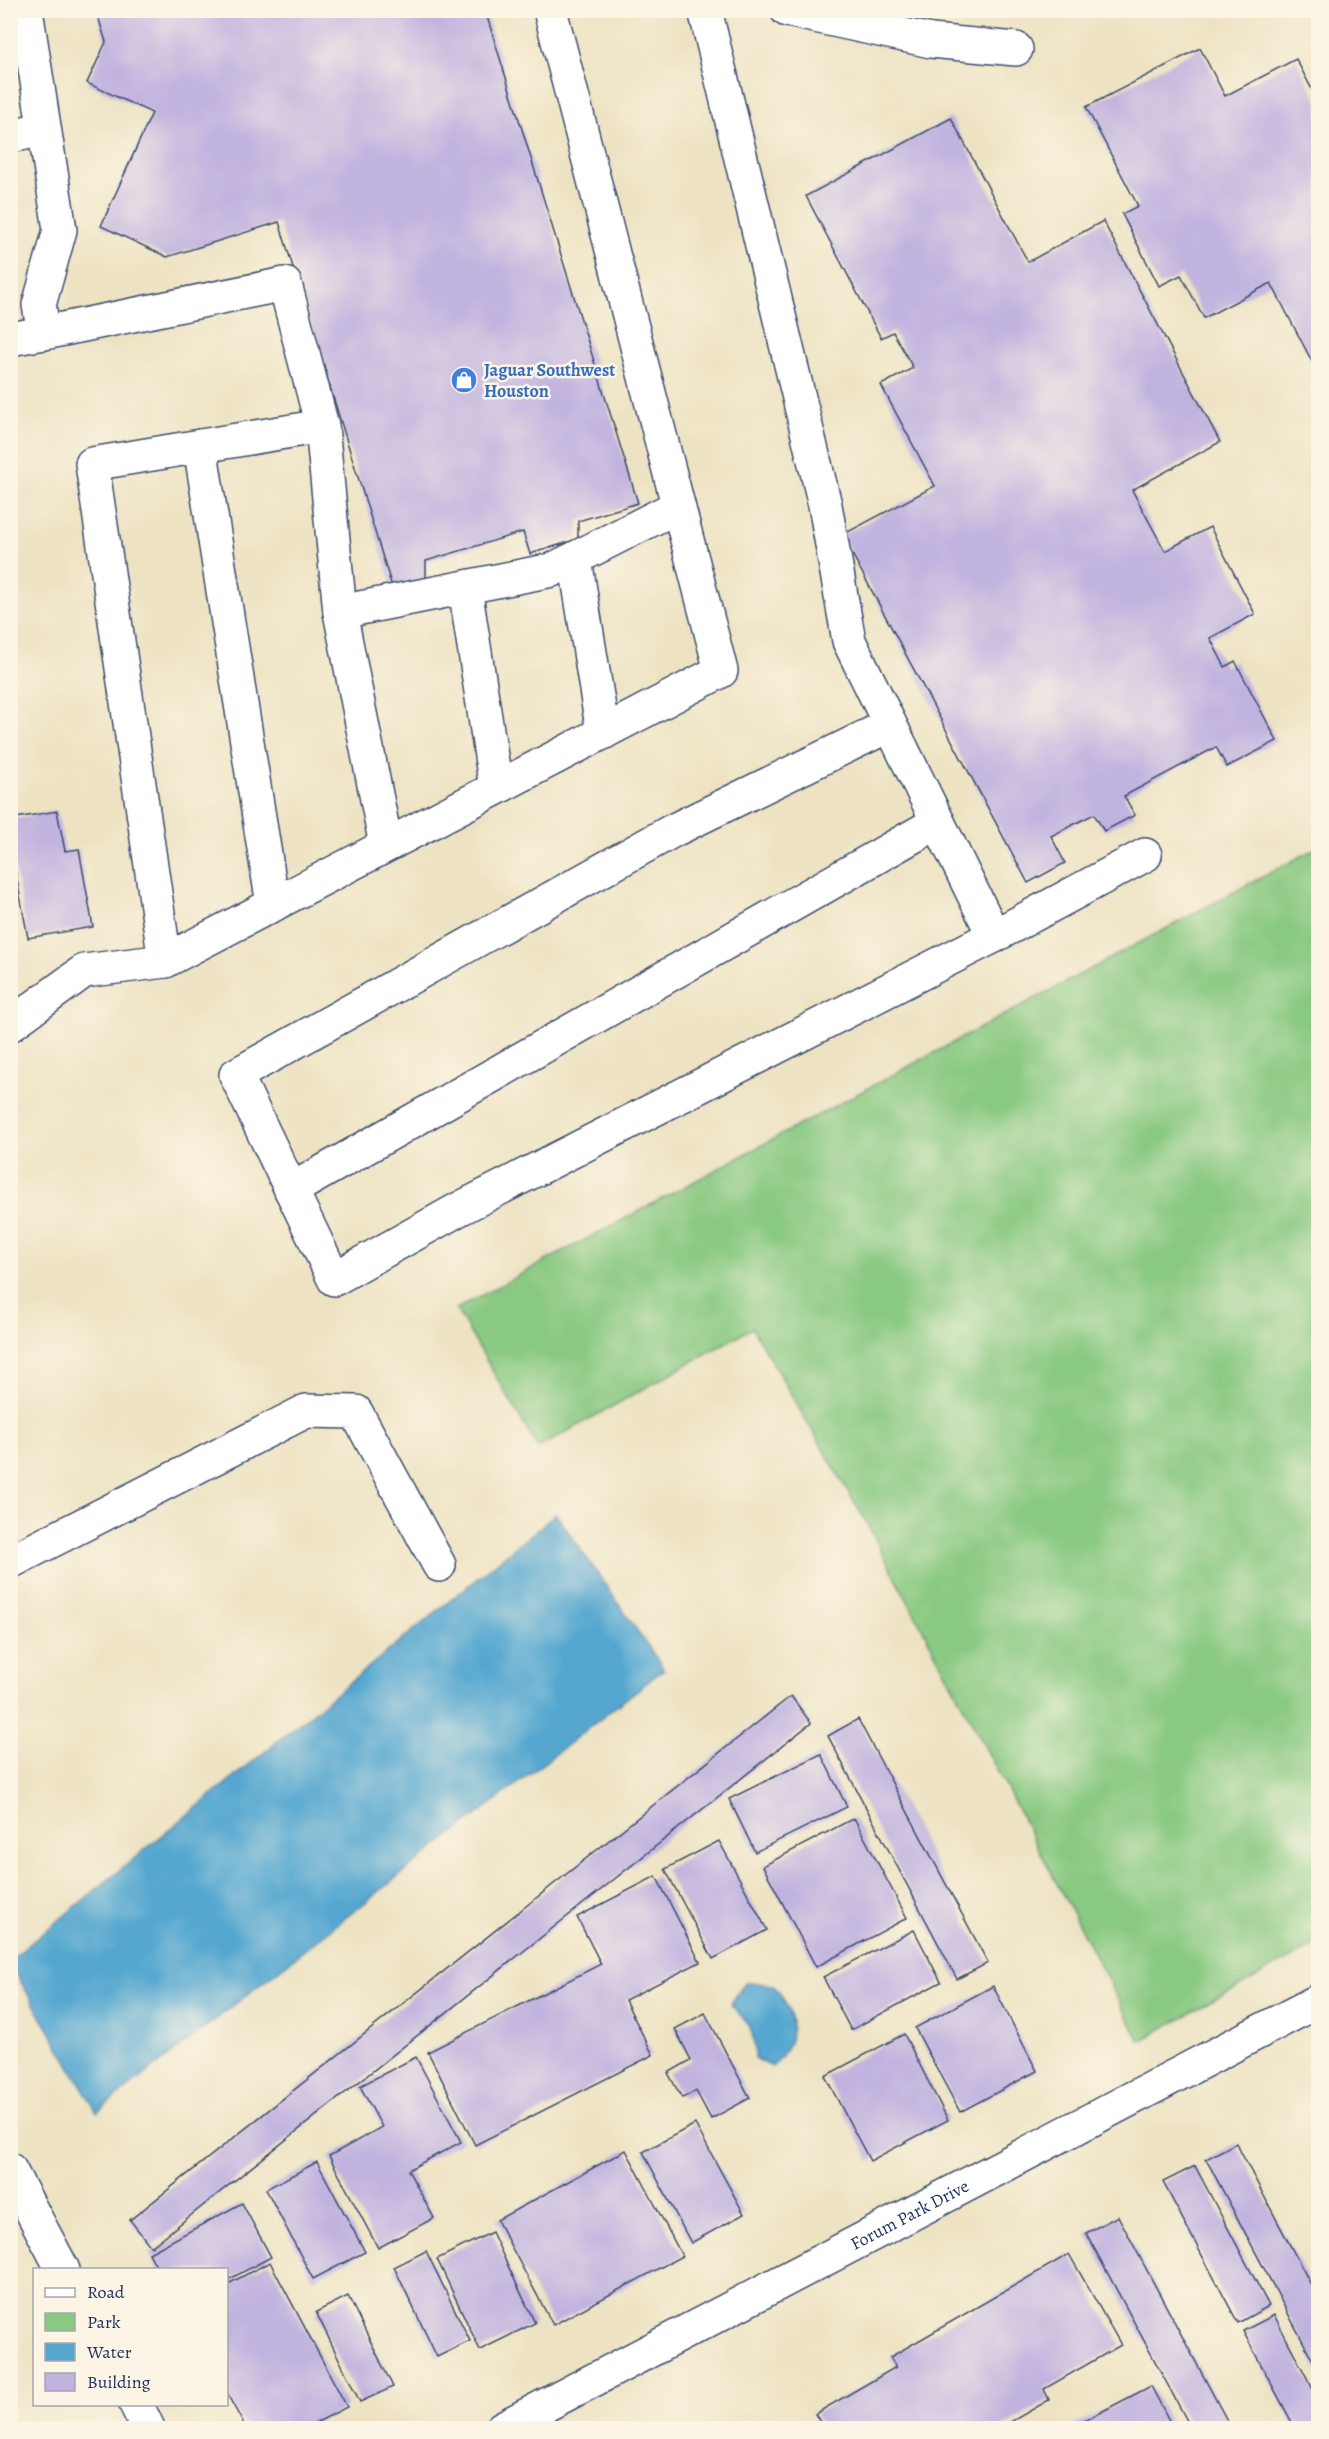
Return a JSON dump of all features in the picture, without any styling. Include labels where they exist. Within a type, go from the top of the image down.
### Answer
[{"type":"street","points":[[26,10],[60,230],[39,305],[44,333]]},
{"type":"street","points":[[10,1025],[84,971],[165,961],[721,671],[550,10]]},
{"type":"street","points":[[705,10],[825,505],[849,641],[994,936]]},
{"type":"street","points":[[787,10],[931,41],[1016,49]]},
{"type":"street","points":[[10,136],[44,129]]},
{"type":"street","points":[[10,339],[285,284],[322,426],[340,612],[386,845]]},
{"type":"street","points":[[165,961],[92,464],[322,426]]},
{"type":"street","points":[[200,446],[273,905]]},
{"type":"street","points":[[340,612],[552,570],[678,506]]},
{"type":"street","points":[[575,559],[603,733]]},
{"type":"street","points":[[465,588],[496,788]]},
{"type":"street","points":[[890,725],[672,831],[236,1075],[334,1280],[459,1209],[994,936],[1145,855]]},
{"type":"street","points":[[291,1190],[938,822]]},
{"type":"street","points":[[10,1562],[306,1411],[316,1411],[356,1412],[439,1565]]},
{"type":"street","name":"Forum Park Drive","points":[[502,2428],[1318,2001]]},
{"type":"street","points":[[10,2170],[62,2268]]},
{"type":"street","points":[[137,2406],[148,2428]]},
{"type":"green space","points":[[1318,847],[1318,1943],[1140,2041],[865,1520],[752,1328],[538,1448],[456,1309]]},
{"type":"water","points":[[556,1514],[664,1669],[97,2112],[11,1965],[11,1959]]},
{"type":"water","points":[[745,1982],[773,1985],[787,2006],[791,2017],[791,2037],[781,2057],[772,2067],[755,2058],[754,2041],[750,2028],[731,2004]]},
{"type":"building","name":"Jaguar Southwest Houston","points":[[96,10],[485,10],[638,503],[578,521],[578,539],[530,554],[523,532],[426,561],[426,580],[393,590],[279,222],[167,257],[101,226],[152,113],[87,83],[106,42]]},
{"type":"building","points":[[1200,48],[1225,96],[1296,59],[1318,101],[1318,373],[1271,283],[1204,318],[1181,275],[1159,286],[1122,214],[1138,206],[1086,107]]},
{"type":"building","points":[[951,118],[1028,262],[1103,221],[1220,442],[1132,490],[1165,551],[1210,527],[1255,614],[1210,638],[1225,667],[1235,661],[1277,741],[1227,767],[1216,747],[1124,796],[1135,815],[1104,831],[1094,814],[1051,836],[1065,863],[1028,883],[842,535],[935,486],[881,385],[913,368],[893,332],[881,338],[806,196]]},
{"type":"building","points":[[57,811],[65,851],[79,849],[93,927],[28,938],[10,843],[10,819]]},
{"type":"building","points":[[791,1696],[811,1723],[151,2247],[130,2220]]},
{"type":"building","points":[[858,1719],[988,1963],[957,1979],[828,1736]]},
{"type":"building","points":[[821,1754],[847,1807],[755,1852],[729,1799]]},
{"type":"building","points":[[854,1818],[907,1918],[816,1967],[763,1866]]},
{"type":"building","points":[[719,1841],[767,1930],[713,1959],[665,1869]]},
{"type":"building","points":[[656,1876],[700,1962],[625,2000],[653,2055],[475,2145],[428,2052],[601,1964],[577,1917]]},
{"type":"building","points":[[914,1930],[941,1982],[851,2030],[823,1977]]},
{"type":"building","points":[[993,1986],[1037,2071],[960,2112],[915,2028]]},
{"type":"building","points":[[705,2013],[750,2098],[711,2119],[696,2091],[682,2098],[668,2073],[691,2060],[675,2029]]},
{"type":"building","points":[[904,2034],[948,2120],[870,2161],[825,2076]]},
{"type":"building","points":[[416,2057],[461,2142],[408,2170],[434,2218],[378,2248],[329,2156],[382,2127],[360,2086]]},
{"type":"building","points":[[695,2124],[744,2214],[691,2243],[643,2152]]},
{"type":"building","points":[[1236,2143],[1318,2298],[1318,2370],[1206,2159]]},
{"type":"building","points":[[626,2150],[682,2256],[553,2325],[497,2220]]},
{"type":"building","points":[[317,2162],[365,2252],[313,2279],[266,2189]]},
{"type":"building","points":[[1195,2166],[1269,2306],[1238,2323],[1163,2182]]},
{"type":"building","points":[[242,2203],[271,2257],[228,2280],[228,2268],[157,2268],[149,2253]]},
{"type":"building","points":[[1118,2216],[1231,2428],[1191,2428],[1086,2233]]},
{"type":"building","points":[[492,2232],[535,2323],[480,2350],[437,2259]]},
{"type":"building","points":[[426,2251],[470,2341],[437,2357],[394,2267]]},
{"type":"building","points":[[1069,2254],[1121,2345],[1044,2389],[1049,2400],[1000,2428],[824,2428],[815,2414],[896,2367],[890,2357]]},
{"type":"building","points":[[270,2262],[347,2407],[306,2428],[246,2428],[228,2396],[228,2284]]},
{"type":"building","points":[[348,2296],[393,2387],[360,2402],[316,2312]]},
{"type":"building","points":[[1274,2315],[1318,2399],[1318,2428],[1295,2428],[1243,2331]]},
{"type":"building","points":[[1151,2386],[1173,2428],[1070,2428]]},
{"type":"place","name":"Jaguar Southwest Houston","points":[[464,380]]}]
